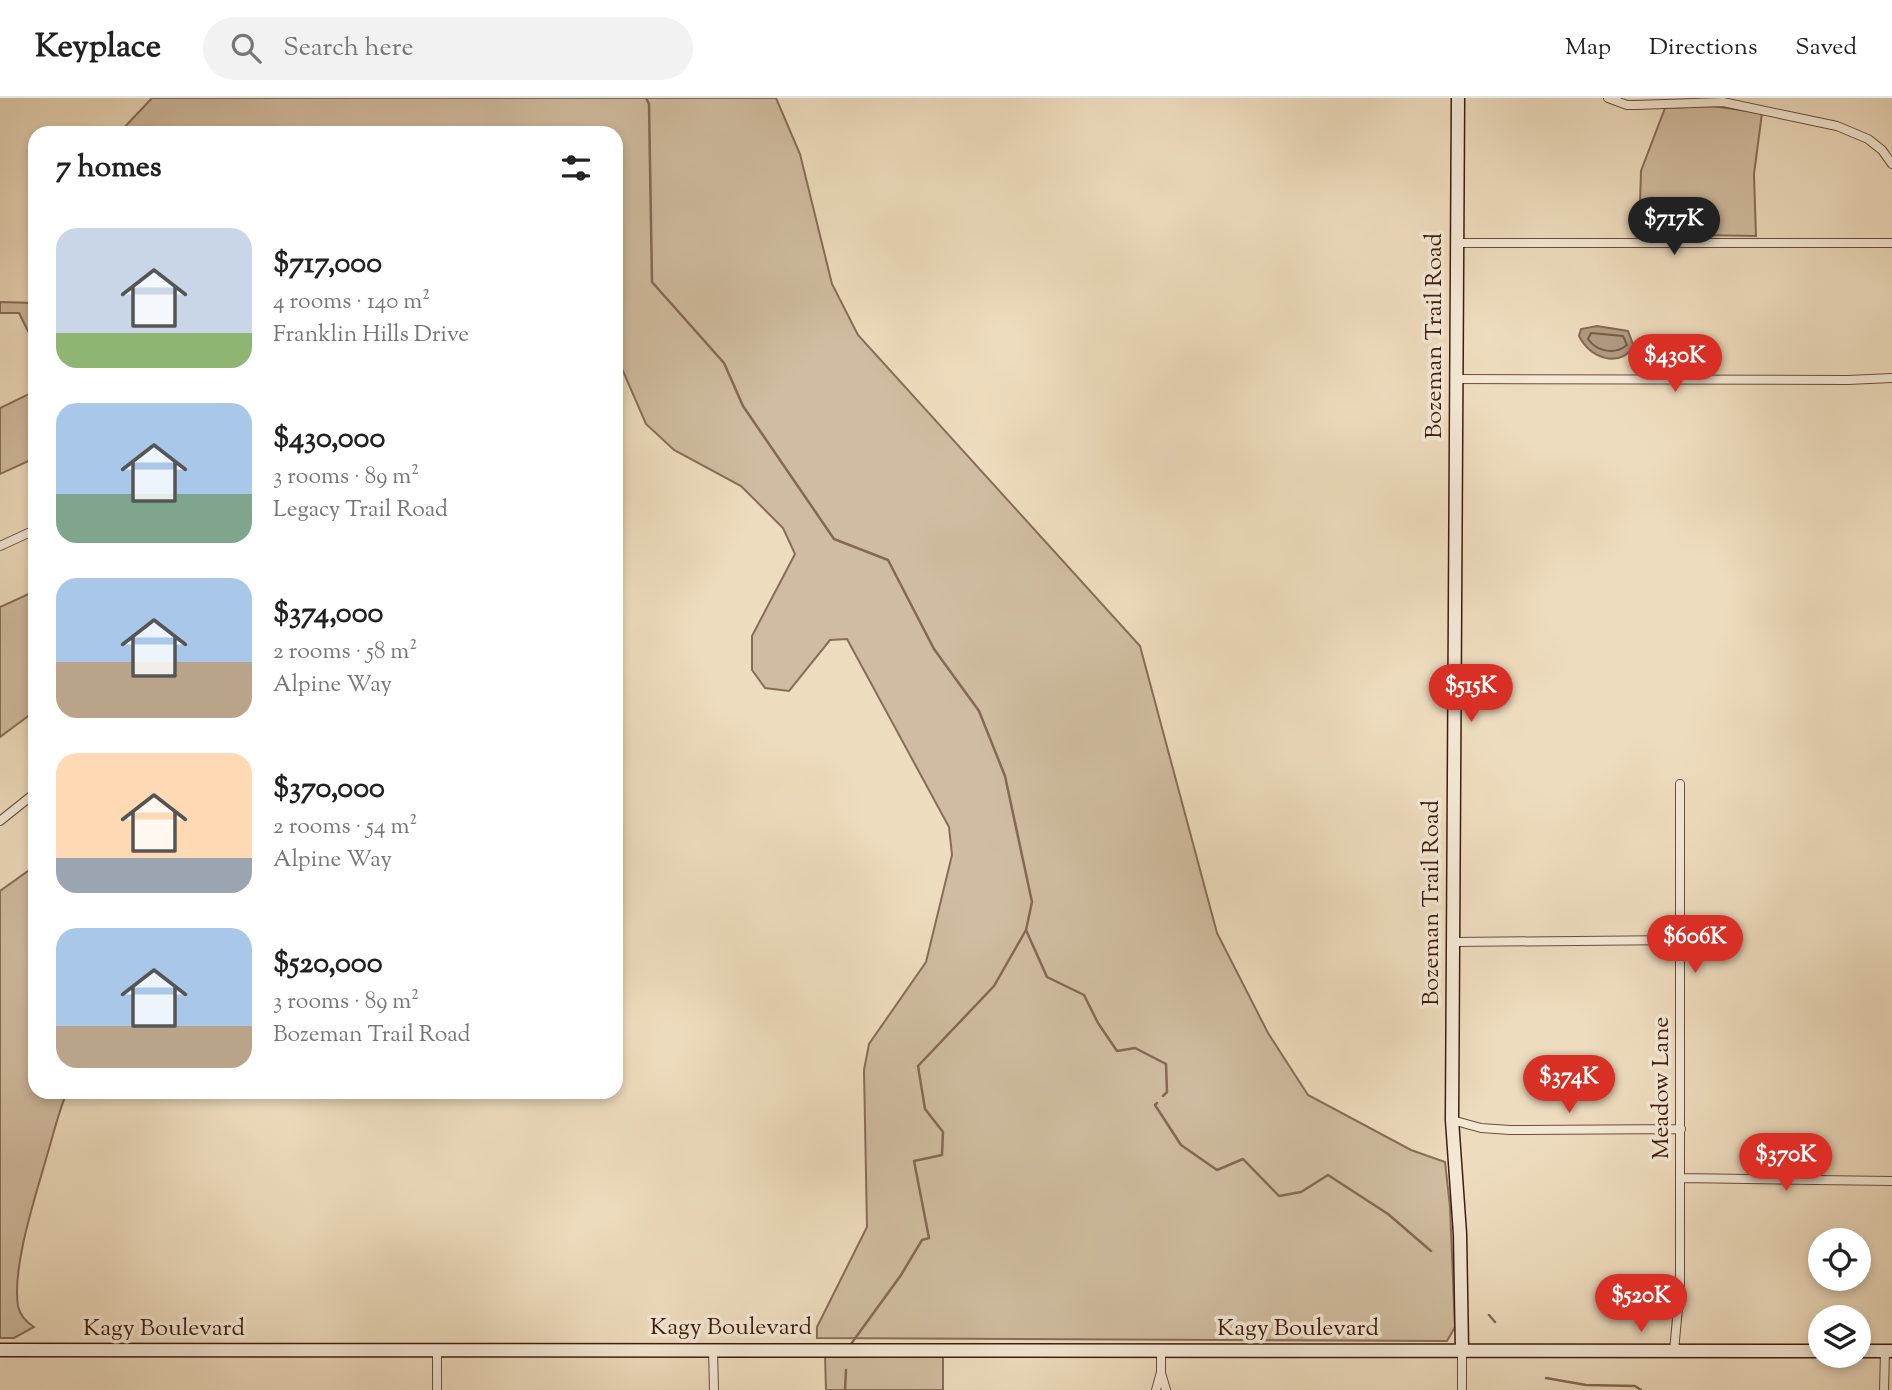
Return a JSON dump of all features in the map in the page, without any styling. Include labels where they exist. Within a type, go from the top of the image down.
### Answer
[{"type":"main road","name":"Bozeman Trail Road","points":[[1458,98],[1452,1120],[1460,1234],[1462,1350]]},
{"type":"main road","name":"Kagy Boulevard","points":[[0,1350],[1462,1350]]},
{"type":"main road","points":[[1462,1350],[1808,1351]]},
{"type":"street","points":[[1608,98],[1636,105],[1692,100],[1723,102],[1845,128],[1875,144],[1892,164]]},
{"type":"street","points":[[1457,243],[1892,243]]},
{"type":"street","points":[[1456,379],[1892,378]]},
{"type":"street","points":[[0,546],[28,533]]},
{"type":"street","name":"Meadow Lane","points":[[1674,1351],[1680,1286],[1680,783]]},
{"type":"street","points":[[0,821],[28,799]]},
{"type":"street","points":[[1454,942],[1680,940]]},
{"type":"street","points":[[1452,1120],[1480,1128],[1510,1130],[1681,1129]]},
{"type":"street","points":[[1681,1178],[1892,1181]]},
{"type":"street","points":[[437,1349],[437,1390]]},
{"type":"street","points":[[713,1349],[714,1390]]},
{"type":"street","points":[[1161,1350],[1161,1372],[1166,1390]]},
{"type":"street","points":[[1462,1350],[1462,1390]]},
{"type":"street","points":[[1884,1390],[1888,1351]]},
{"type":"street","points":[[1156,1390],[1161,1372]]},
{"type":"shaded area","points":[[152,98],[776,98],[800,154],[832,284],[858,335],[1140,646],[1217,933],[1268,1033],[1308,1095],[1411,1150],[1445,1162],[1450,1207],[1455,1327],[1447,1341],[817,1338],[817,1327],[867,1227],[864,1070],[869,1044],[926,962],[952,855],[949,827],[847,639],[830,640],[789,691],[765,688],[752,670],[752,636],[795,554],[783,528],[741,486],[674,450],[646,424],[623,371],[623,126],[126,126]]},
{"type":"shaded area","points":[[1712,106],[1762,113],[1754,174],[1756,236],[1639,234],[1641,171],[1665,108]]},
{"type":"shaded area","points":[[0,302],[28,303],[28,331],[19,313],[0,313]]},
{"type":"shaded area","points":[[28,394],[28,461],[0,474],[0,408]]},
{"type":"shaded area","points":[[28,594],[28,716],[0,737],[0,607]]},
{"type":"shaded area","points":[[28,871],[28,1099],[64,1099],[31,1212],[18,1272],[18,1306],[24,1318],[34,1327],[14,1338],[0,1338],[0,891]]},
{"type":"shaded area","points":[[825,1354],[943,1354],[943,1390],[826,1390]]},
{"type":"water","points":[[1597,326],[1628,331],[1634,347],[1620,358],[1597,355],[1579,336],[1581,329]]},
{"type":"waterway","points":[[646,98],[649,104],[652,282],[724,363],[743,406],[834,539],[888,560],[934,649],[979,711],[1005,776],[1032,902],[1026,930],[994,986],[918,1066],[925,1109],[943,1132],[942,1155],[914,1161],[929,1238],[922,1240],[901,1275],[851,1344]]},
{"type":"waterway","points":[[1026,930],[1047,977],[1084,995],[1098,1023],[1117,1051],[1135,1048],[1166,1064],[1167,1092],[1163,1096]]},
{"type":"waterway","points":[[1157,1103],[1155,1105],[1181,1145],[1217,1170],[1243,1159],[1279,1196],[1301,1192],[1328,1175],[1388,1214],[1431,1251]]},
{"type":"waterway","points":[[1489,1315],[1495,1322]]},
{"type":"waterway","points":[[845,1390],[846,1370]]},
{"type":"waterway","points":[[1546,1378],[1586,1385],[1635,1386],[1641,1390]]}]
